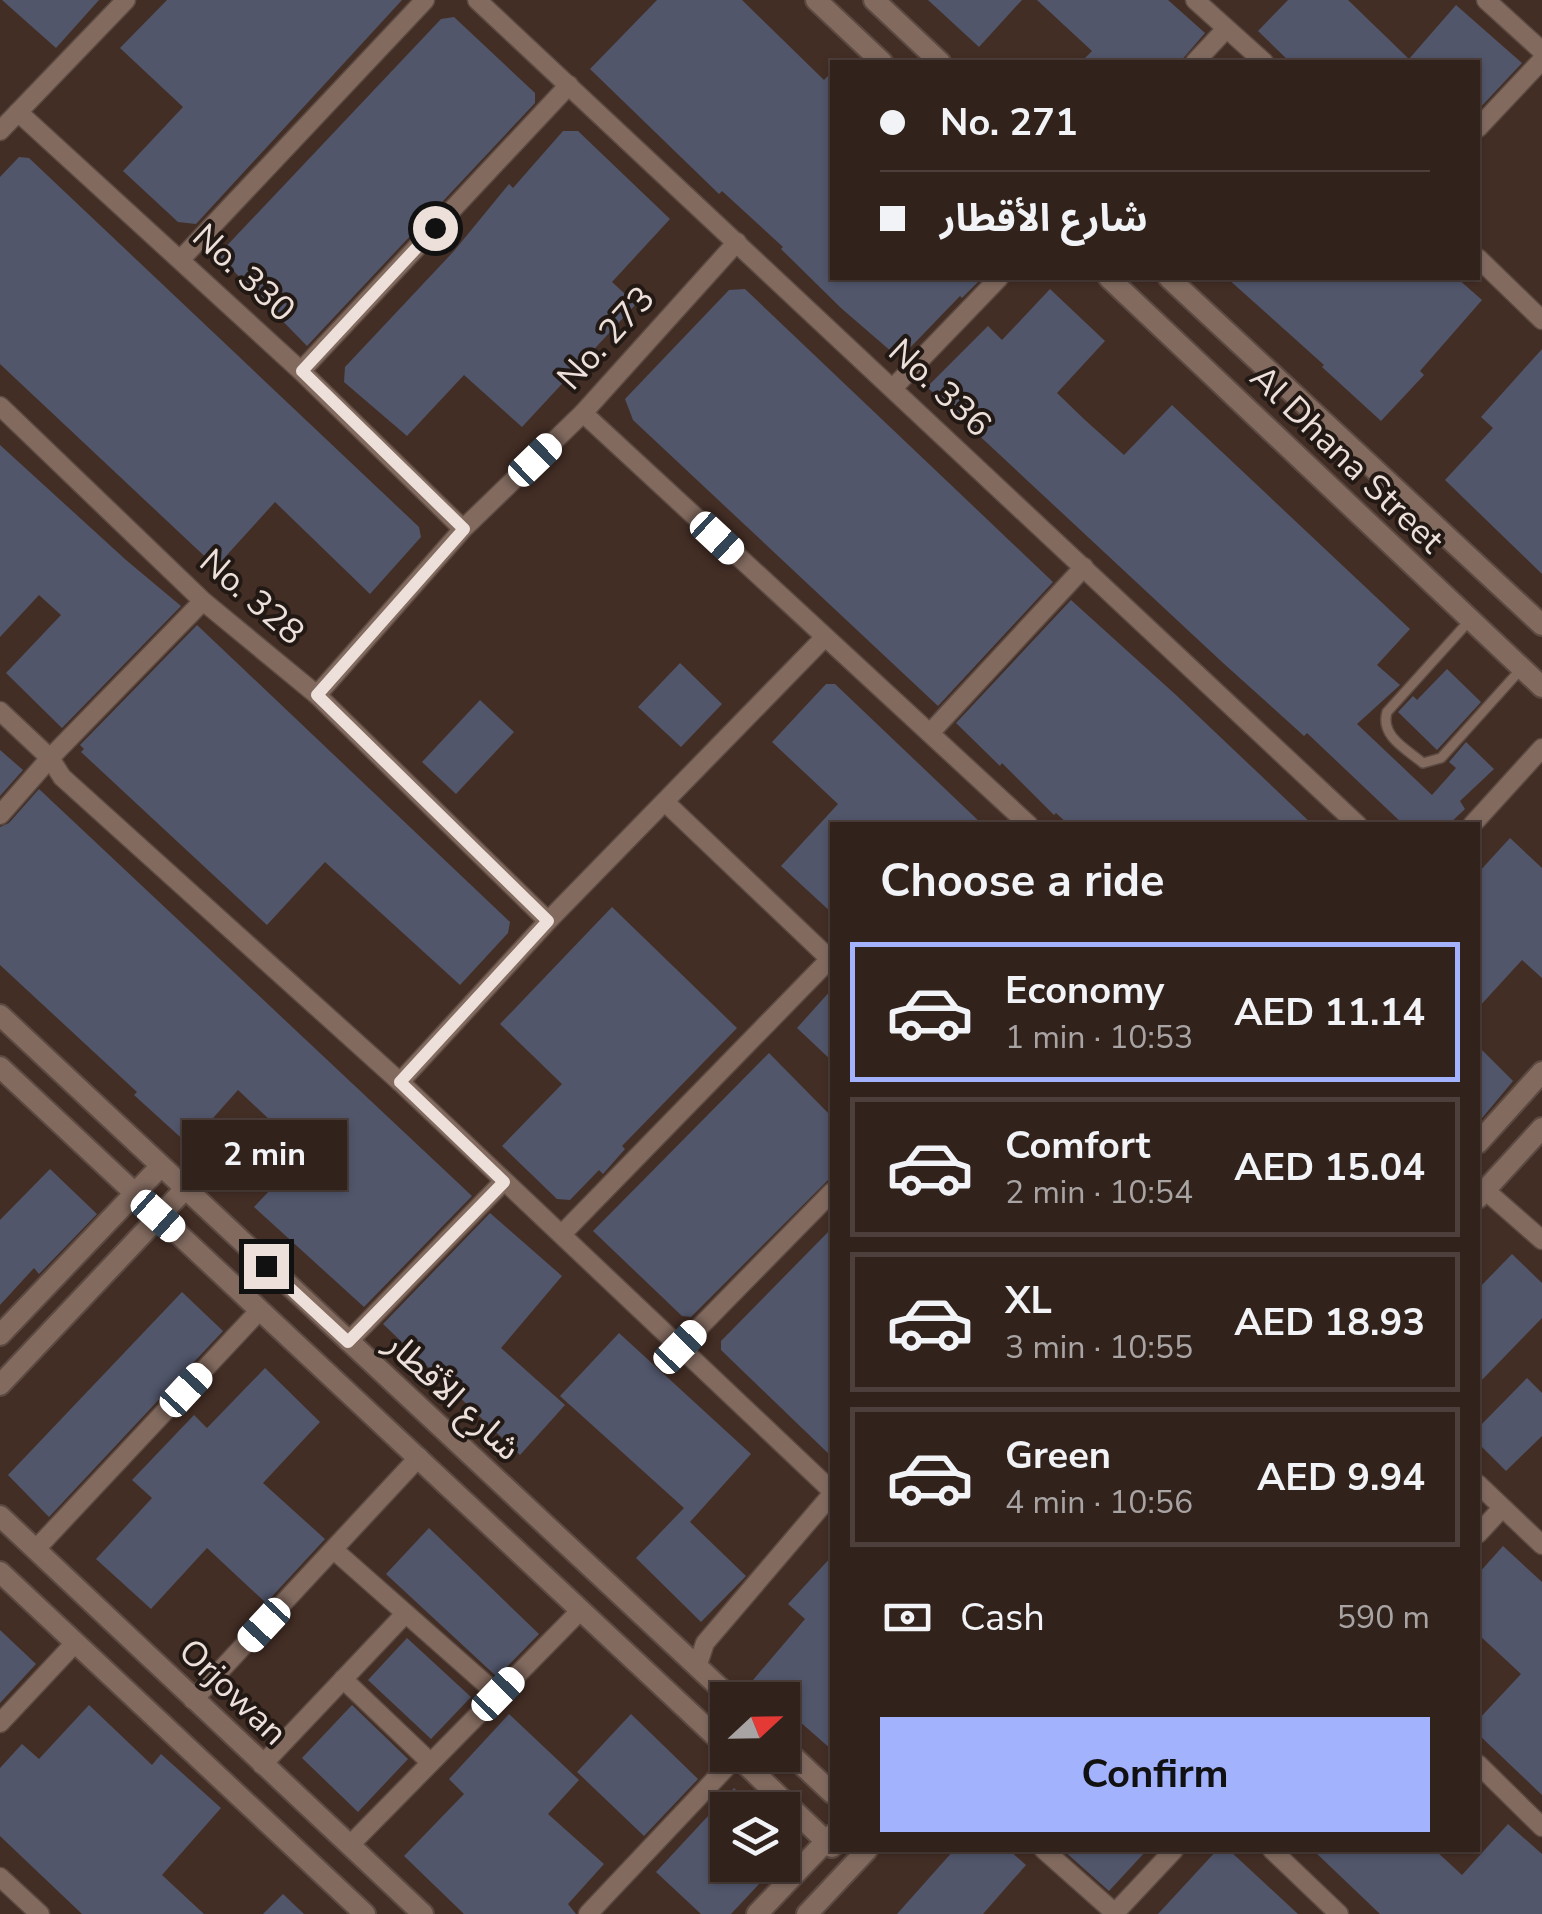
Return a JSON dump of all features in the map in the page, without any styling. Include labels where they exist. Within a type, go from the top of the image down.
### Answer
[{"type":"street","points":[[0,129],[126,0]]},
{"type":"street","points":[[182,259],[425,0]]},
{"type":"street","name":"No. 336","points":[[477,0],[1355,822]]},
{"type":"street","points":[[816,0],[880,60]]},
{"type":"street","points":[[874,0],[938,60]]},
{"type":"street","points":[[1196,0],[1262,60]]},
{"type":"street","points":[[1486,0],[1542,51]]},
{"type":"street","points":[[1197,60],[1226,29]]},
{"type":"street","points":[[1480,126],[1542,60]]},
{"type":"street","points":[[302,371],[569,85]]},
{"type":"street","name":"No. 330","points":[[18,112],[302,371],[464,529]]},
{"type":"street","name":"No. 273","points":[[317,695],[464,529],[583,413],[736,242]]},
{"type":"street","points":[[1480,260],[1542,320]]},
{"type":"street","points":[[893,388],[997,280]]},
{"type":"street","name":"Al Dhana Street","points":[[1111,280],[1542,686]]},
{"type":"street","name":"Al Dhana Street","points":[[1171,280],[1542,625]]},
{"type":"street","name":"No. 328","points":[[0,406],[203,602],[317,695],[548,921]]},
{"type":"street","points":[[583,413],[1026,822]]},
{"type":"street","points":[[930,734],[1084,568]]},
{"type":"street","points":[[0,815],[50,758],[203,602]]},
{"type":"street","points":[[400,1082],[548,921],[825,637]]},
{"type":"street","points":[[0,711],[50,758],[62,777],[400,1082],[830,1490]]},
{"type":"street","points":[[1475,822],[1542,748]]},
{"type":"street","points":[[666,802],[830,958]]},
{"type":"street","points":[[562,1234],[830,962]]},
{"type":"street","name":"شارع الأقطار","points":[[0,1015],[714,1682]]},
{"type":"street","name":"شارع الأقطار","points":[[0,1066],[710,1731]]},
{"type":"street","points":[[1480,1140],[1542,1072]]},
{"type":"street","points":[[1542,1128],[1482,1194],[1542,1240]]},
{"type":"street","points":[[0,1335],[160,1168]]},
{"type":"street","points":[[348,1342],[504,1182]]},
{"type":"street","points":[[0,1385],[184,1190]]},
{"type":"street","points":[[680,1347],[830,1194]]},
{"type":"street","points":[[36,1549],[260,1310]]},
{"type":"street","points":[[194,1700],[419,1457]]},
{"type":"street","points":[[1480,1486],[1542,1545]]},
{"type":"street","points":[[698,1667],[705,1643],[830,1494]]},
{"type":"street","points":[[1480,1532],[1502,1508]]},
{"type":"street","name":"Orjowan","points":[[0,1516],[423,1914]]},
{"type":"street","points":[[334,1550],[498,1694]]},
{"type":"street","name":"Orjowan","points":[[0,1572],[365,1914]]},
{"type":"street","points":[[350,1846],[580,1611]]},
{"type":"street","points":[[262,1765],[404,1614]]},
{"type":"street","points":[[0,1722],[76,1643]]},
{"type":"street","points":[[343,1679],[429,1761]]},
{"type":"street","points":[[800,1763],[830,1791]]},
{"type":"street","points":[[1480,1766],[1542,1826]]},
{"type":"street","points":[[588,1914],[721,1772]]},
{"type":"street","points":[[754,1772],[830,1841]]},
{"type":"street","points":[[757,1914],[830,1845]]},
{"type":"street","points":[[1046,1852],[1114,1914],[1172,1852]]},
{"type":"street","points":[[1274,1852],[1339,1914]]},
{"type":"street","points":[[807,1914],[859,1858]]},
{"type":"street","points":[[0,1877],[40,1914]]},
{"type":"lane","points":[[1470,620],[1387,712],[1384,722],[1388,734],[1422,763],[1432,763],[1441,758],[1522,668]]},
{"type":"building","points":[[2,0],[99,0],[56,48]]},
{"type":"building","points":[[167,0],[402,0],[196,224],[178,222],[123,171],[183,107],[120,48]]},
{"type":"building","points":[[657,0],[742,0],[824,80],[830,74],[830,280],[980,280],[904,354],[893,353],[590,69]]},
{"type":"building","points":[[928,0],[1022,0],[979,47]]},
{"type":"building","points":[[1037,0],[1168,0],[1205,33],[1182,60],[1083,60],[1092,51]]},
{"type":"building","points":[[1288,0],[1348,0],[1409,59],[1456,5],[1522,63],[1480,108],[1480,60],[1288,60],[1258,31]]},
{"type":"building","points":[[454,17],[535,93],[535,103],[307,346],[218,255],[441,19]]},
{"type":"building","points":[[563,131],[578,131],[670,219],[612,282],[636,304],[522,427],[464,375],[407,436],[344,382],[345,367],[454,251],[509,184],[513,188]]},
{"type":"building","points":[[19,157],[29,158],[419,527],[421,537],[370,594],[275,502],[216,567],[0,364],[0,177]]},
{"type":"building","points":[[1229,280],[1459,280],[1482,300],[1420,371],[1424,375],[1381,421]]},
{"type":"building","points":[[745,289],[1053,582],[938,706],[633,420],[625,399],[729,290]]},
{"type":"building","points":[[1050,289],[1105,341],[1057,393],[1085,420],[1124,455],[1172,405],[1410,629],[1377,665],[1400,685],[1357,724],[1432,795],[1456,768],[1449,762],[1466,742],[1494,769],[1460,801],[1465,809],[1451,822],[1401,822],[1307,733],[1304,736],[1222,662],[927,387],[988,326],[1002,340]]},
{"type":"building","points":[[1542,349],[1542,574],[1445,480],[1493,428],[1481,417]]},
{"type":"building","points":[[0,445],[181,606],[62,728],[6,673],[61,615],[39,595],[0,637]]},
{"type":"building","points":[[1071,600],[1310,822],[1066,822],[956,723]]},
{"type":"building","points":[[197,625],[510,922],[508,933],[460,985],[325,862],[267,925],[81,752],[84,749],[80,745]]},
{"type":"building","points":[[680,663],[722,704],[681,747],[638,707]]},
{"type":"building","points":[[1447,669],[1481,702],[1437,750],[1398,712],[1413,696],[1417,700]]},
{"type":"building","points":[[826,684],[835,684],[980,822],[830,822],[830,911],[781,866],[838,804],[772,742]]},
{"type":"building","points":[[480,700],[514,732],[456,794],[422,762]]},
{"type":"building","points":[[0,750],[23,770],[0,796]]},
{"type":"building","points":[[39,789],[472,1196],[364,1307],[254,1207],[305,1153],[238,1090],[189,1145],[0,965],[0,827],[9,823]]},
{"type":"building","points":[[1510,838],[1542,868],[1542,978],[1522,960],[1480,1006],[1480,871]]},
{"type":"building","points":[[612,907],[737,1028],[622,1146],[625,1149],[603,1174],[599,1170],[570,1200],[557,1199],[502,1146],[562,1084],[500,1024]]},
{"type":"building","points":[[830,991],[830,1059],[797,1028]]},
{"type":"building","points":[[1480,1048],[1513,1081],[1480,1121]]},
{"type":"building","points":[[769,1053],[830,1115],[830,1178],[691,1317],[682,1316],[593,1231]]},
{"type":"building","points":[[50,1169],[97,1214],[39,1274],[34,1268],[0,1305],[0,1220]]},
{"type":"building","points":[[490,1213],[562,1276],[501,1348],[565,1405],[520,1455],[383,1324]]},
{"type":"building","points":[[830,1230],[830,1455],[721,1350],[721,1341]]},
{"type":"building","points":[[1512,1254],[1542,1283],[1542,1318],[1480,1382],[1480,1287]]},
{"type":"building","points":[[182,1292],[223,1331],[49,1517],[8,1475]]},
{"type":"building","points":[[619,1333],[751,1454],[690,1522],[746,1576],[701,1622],[636,1558],[684,1508],[560,1396]]},
{"type":"building","points":[[265,1368],[320,1422],[263,1483],[325,1539],[266,1603],[207,1548],[151,1609],[96,1559],[152,1498],[132,1480],[194,1415],[207,1428]]},
{"type":"building","points":[[1527,1378],[1542,1393],[1542,1436],[1506,1471],[1480,1445],[1480,1426]]},
{"type":"building","points":[[429,1528],[539,1634],[497,1677],[386,1574]]},
{"type":"building","points":[[1503,1546],[1542,1582],[1542,1795],[1480,1736],[1480,1718],[1521,1674],[1480,1636],[1480,1572]]},
{"type":"building","points":[[830,1558],[830,1748],[800,1722],[800,1682],[753,1680],[805,1619],[788,1604]]},
{"type":"building","points":[[0,1630],[36,1664],[0,1703]]},
{"type":"building","points":[[407,1638],[471,1697],[431,1739],[368,1680]]},
{"type":"building","points":[[89,1705],[152,1765],[161,1754],[221,1808],[162,1875],[204,1914],[82,1914],[0,1836],[0,1768],[22,1744],[39,1759]]},
{"type":"building","points":[[352,1705],[408,1759],[358,1812],[302,1758]]},
{"type":"building","points":[[509,1714],[579,1780],[548,1814],[604,1864],[568,1904],[576,1914],[464,1914],[404,1856],[464,1794],[449,1779]]},
{"type":"building","points":[[631,1714],[698,1779],[644,1836],[577,1772]]},
{"type":"building","points":[[710,1814],[710,1882],[761,1882],[731,1914],[701,1914],[656,1872]]},
{"type":"building","points":[[1508,1824],[1542,1854],[1542,1914],[1380,1914],[1315,1852],[1437,1852],[1462,1875]]},
{"type":"building","points":[[952,1852],[1011,1852],[1026,1865],[983,1914],[897,1914]]},
{"type":"building","points":[[1065,1852],[1145,1852],[1109,1891]]},
{"type":"building","points":[[1215,1852],[1231,1852],[1298,1914],[1158,1914]]},
{"type":"building","points":[[283,1894],[304,1914],[263,1914]]},
{"type":"route","points":[[266,1266],[348,1342],[504,1182],[400,1082],[548,921],[317,695],[464,529],[302,371],[435,228]]}]
